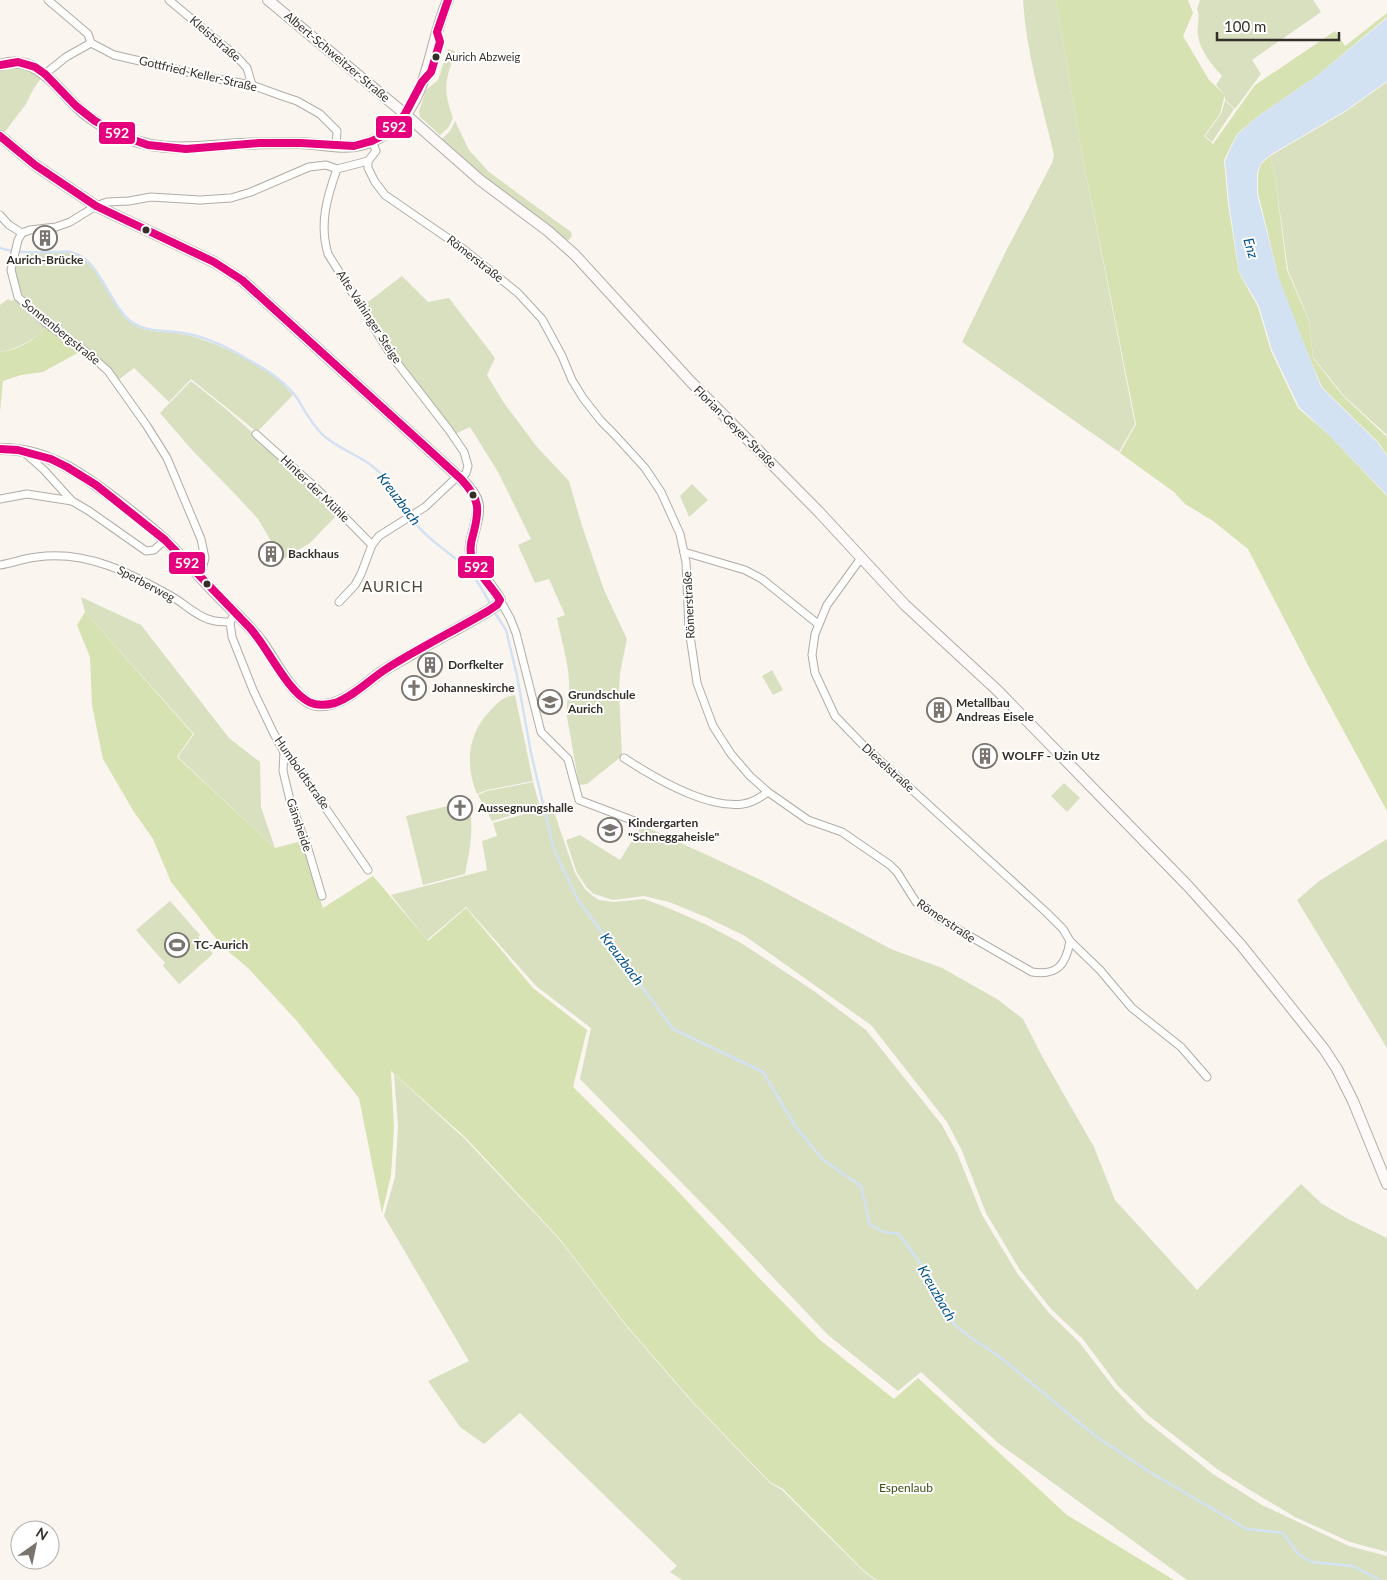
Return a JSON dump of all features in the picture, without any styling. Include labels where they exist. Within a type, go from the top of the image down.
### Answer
[{"type":"main road","name":"Albert-Schweitzer-Straße","points":[[268,0],[405,114]]},
{"type":"main road","points":[[0,65],[13,62],[24,63],[45,74],[76,106],[95,121],[125,137],[148,145],[186,149],[258,143],[354,146],[372,141],[390,130],[405,114],[421,86],[448,0]]},
{"type":"main road","name":"Florian-Geyer-Straße","points":[[405,114],[480,180],[548,231],[575,255],[691,382],[819,512],[905,605],[998,691],[1188,886],[1241,945],[1314,1037],[1344,1082],[1387,1184]]},
{"type":"main road","points":[[0,136],[35,165],[96,206],[214,262],[242,280],[460,478],[475,494],[479,507],[470,545],[471,553],[495,605],[450,634],[381,672],[359,690],[332,703],[317,705],[308,702],[299,695],[262,642],[246,623],[232,618],[200,577],[165,540],[85,477],[51,459],[22,450],[0,449]]},
{"type":"street","points":[[45,74],[66,57],[91,43],[88,34],[48,0]]},
{"type":"street","name":"Kleiststraße","points":[[169,0],[237,56],[246,68],[252,85]]},
{"type":"street","name":"Gottfried-Keller-Straße","points":[[91,43],[114,55],[252,85],[297,101],[320,114],[337,131],[336,146]]},
{"type":"street","points":[[0,215],[20,237],[30,230],[56,227],[70,222],[106,202],[129,201],[151,197],[200,200],[231,198],[251,192],[309,166],[326,164],[337,169],[368,161],[376,151],[372,141]]},
{"type":"street","name":"Römerstraße","points":[[368,161],[368,168],[375,182],[385,195],[462,248],[518,293],[542,319],[583,398],[601,422],[644,468],[661,492],[673,515],[684,552],[687,570],[689,629],[697,683],[713,726],[750,776],[768,792],[808,820],[842,832],[857,841],[897,872],[916,902],[940,919],[1032,972],[1048,973],[1056,970],[1066,957],[1070,941]]},
{"type":"street","name":"Alte Vaihinger Steige","points":[[337,169],[325,213],[324,240],[328,254],[391,355],[464,452],[468,466],[466,473],[460,478]]},
{"type":"street","name":"Sonnenbergstraße","points":[[20,237],[11,270],[18,298],[46,323],[84,349],[103,366],[116,381],[164,454],[182,490],[201,539],[204,558],[200,577]]},
{"type":"street","name":"Hinter der Mühle","points":[[256,434],[307,480],[372,545]]},
{"type":"street","points":[[22,450],[32,458],[72,501],[97,516],[146,551],[154,550],[165,540]]},
{"type":"street","points":[[339,602],[361,574],[372,545],[379,536],[417,513],[460,478]]},
{"type":"street","points":[[0,500],[27,494],[72,501]]},
{"type":"street","points":[[684,552],[745,570],[769,584],[818,624]]},
{"type":"street","name":"Sperberweg","points":[[0,565],[37,557],[69,555],[103,563],[148,583],[210,620],[232,618]]},
{"type":"street","name":"Dieselstraße","points":[[861,558],[827,605],[818,624],[812,655],[816,673],[834,716],[864,746],[1046,912],[1063,929],[1070,941],[1100,970],[1132,1008],[1181,1047],[1207,1077]]},
{"type":"street","points":[[495,605],[510,618],[516,633],[540,732],[568,759],[578,800],[638,822]]},
{"type":"street","name":"Humboldtstraße","points":[[232,618],[232,637],[253,690],[284,752],[303,774],[368,870]]},
{"type":"street","name":"Gänsheide","points":[[284,752],[283,771],[290,800],[308,849],[322,896]]},
{"type":"street","points":[[624,758],[671,786],[708,800],[743,804],[757,800],[768,792]]},
{"type":"green space","points":[[1023,0],[1056,0],[1082,154],[1135,424],[1119,452],[962,342],[1004,255],[1052,163],[1054,155],[1027,39]]},
{"type":"green space","points":[[1056,0],[1188,0],[1193,13],[1183,36],[1209,80],[1225,95],[1220,114],[1204,136],[1213,144],[1255,85],[1335,31],[1345,46],[1387,13],[1387,17],[1318,75],[1257,117],[1237,134],[1224,160],[1228,204],[1239,273],[1258,307],[1271,351],[1298,408],[1329,435],[1387,496],[1387,811],[1248,549],[1213,521],[1185,504],[1174,492],[1120,453],[1136,424],[1082,154]]},
{"type":"green space","points":[[1200,0],[1313,0],[1321,12],[1252,60],[1261,74],[1235,109],[1225,100],[1225,95],[1216,85],[1222,76],[1207,58],[1199,42],[1199,16],[1197,9]]},
{"type":"green space","points":[[448,49],[455,51],[449,70],[446,91],[453,118],[448,128],[440,135],[420,117],[419,111],[426,90],[438,80]]},
{"type":"green space","points":[[16,66],[26,68],[42,77],[26,104],[4,133],[0,130],[0,71]]},
{"type":"green space","points":[[1387,82],[1387,435],[1344,396],[1313,357],[1309,320],[1288,270],[1275,177],[1270,156],[1345,112]]},
{"type":"green space","points":[[1225,101],[1234,109],[1212,142],[1205,136],[1221,114]]},
{"type":"green space","points":[[455,121],[469,150],[489,172],[571,232],[572,236],[569,240],[564,239],[502,191],[442,139],[450,131]]},
{"type":"green space","points":[[1270,156],[1275,177],[1287,270],[1309,321],[1313,358],[1343,396],[1387,437],[1387,455],[1379,443],[1322,387],[1302,340],[1279,279],[1258,193],[1258,173],[1261,164]]},
{"type":"green space","points":[[31,252],[70,253],[80,256],[96,272],[122,313],[135,325],[149,330],[187,335],[222,347],[268,372],[279,380],[293,395],[257,432],[191,379],[169,402],[134,368],[117,381],[96,357],[49,320],[21,292],[16,278],[16,260]]},
{"type":"green space","points":[[402,276],[428,302],[449,298],[495,358],[487,375],[504,403],[537,447],[569,481],[604,590],[627,639],[620,673],[619,690],[622,756],[587,784],[579,785],[567,717],[568,673],[557,618],[565,615],[549,579],[535,583],[518,545],[531,539],[498,472],[470,427],[455,434],[394,353],[364,305]]},
{"type":"green space","points":[[8,299],[11,301],[18,299],[48,325],[26,343],[0,352],[0,305]]},
{"type":"green space","points":[[48,325],[83,350],[43,372],[21,375],[3,381],[0,412],[0,352],[14,349],[27,343]]},
{"type":"green space","points":[[191,381],[248,429],[336,516],[310,543],[282,560],[258,519],[192,450],[160,413]]},
{"type":"green space","points":[[692,484],[708,500],[689,517],[680,496]]},
{"type":"green space","points":[[81,597],[141,625],[229,738],[260,762],[261,807],[275,848],[178,757],[194,734],[85,612]]},
{"type":"green space","name":"Espenlaub","points":[[85,612],[193,734],[177,757],[275,848],[302,841],[323,908],[373,876],[428,941],[466,908],[533,988],[587,1030],[573,1087],[673,1186],[820,1340],[894,1399],[918,1378],[1067,1515],[1174,1580],[877,1580],[864,1571],[783,1489],[770,1482],[694,1403],[627,1326],[559,1238],[466,1138],[391,1071],[394,1128],[391,1175],[382,1213],[359,1098],[296,1020],[248,968],[222,946],[171,882],[153,839],[134,812],[103,759],[92,705],[90,657],[77,625]]},
{"type":"green space","points":[[772,670],[783,690],[773,695],[762,676]]},
{"type":"green space","points":[[515,695],[533,781],[487,790],[477,794],[473,783],[470,761],[473,740],[482,720],[493,708],[504,699]]},
{"type":"green space","points":[[533,782],[540,807],[492,821],[478,795],[487,791]]},
{"type":"green space","points":[[1064,783],[1080,798],[1067,812],[1051,796]]},
{"type":"green space","points":[[468,801],[471,828],[465,874],[423,885],[406,816]]},
{"type":"green space","points":[[552,806],[575,873],[585,889],[593,896],[599,900],[613,902],[644,899],[707,925],[741,943],[814,991],[866,1030],[942,1125],[957,1153],[982,1215],[1017,1273],[1049,1313],[1079,1342],[1115,1389],[1145,1420],[1213,1474],[1262,1505],[1349,1546],[1387,1556],[1387,1580],[1187,1580],[998,1443],[921,1372],[898,1391],[828,1335],[580,1079],[591,1028],[536,986],[466,907],[427,940],[391,895],[487,870],[482,841],[497,836],[493,823]]},
{"type":"green space","points":[[642,825],[761,880],[891,949],[942,968],[997,999],[1023,1019],[1094,1147],[1115,1200],[1197,1290],[1301,1184],[1321,1203],[1387,1238],[1387,1552],[1350,1542],[1295,1517],[1248,1489],[1217,1469],[1149,1416],[1118,1386],[1082,1338],[1052,1310],[1020,1270],[986,1213],[962,1151],[947,1122],[871,1025],[745,936],[708,918],[669,902],[644,896],[613,900],[594,894],[587,888],[577,873],[566,840],[580,835],[620,860]]},
{"type":"green space","points":[[1387,839],[1387,1048],[1297,900],[1319,881]]},
{"type":"green space","name":"TC-Aurich","points":[[170,901],[200,935],[198,937],[213,954],[179,984],[163,966],[165,963],[136,930]]},
{"type":"green space","points":[[394,1074],[465,1139],[559,1239],[627,1327],[693,1403],[769,1482],[782,1490],[864,1572],[876,1580],[682,1580],[670,1572],[677,1566],[520,1413],[484,1444],[460,1427],[428,1381],[469,1361],[384,1216],[395,1177],[398,1126]]},
{"type":"water","name":"Enz","points":[[1387,18],[1387,81],[1345,111],[1270,155],[1261,163],[1257,173],[1257,194],[1279,279],[1321,387],[1378,443],[1387,456],[1387,495],[1299,407],[1272,350],[1259,306],[1239,272],[1225,161],[1237,135],[1257,117],[1318,75]]},
{"type":"waterway","name":"Kreuzbach","points":[[0,248],[21,252],[69,252],[81,256],[97,272],[122,312],[135,324],[150,329],[188,334],[211,341],[233,351],[274,376],[297,398],[312,422],[323,435],[336,445],[364,460],[383,476],[417,525],[468,570],[478,582],[491,605]]},
{"type":"waterway","name":"Kreuzbach","points":[[493,610],[506,630],[517,676],[531,753],[554,850],[578,900],[673,1029],[763,1072],[795,1126],[823,1160],[861,1186],[870,1225],[884,1232],[899,1234],[933,1281],[941,1304],[955,1325],[1000,1357],[1094,1435],[1148,1471],[1247,1529],[1283,1533],[1298,1554],[1312,1562],[1353,1566],[1380,1580]]},
{"type":"transit line","name":"592","points":[[0,65],[18,62],[35,67],[45,74],[76,106],[95,121],[125,137],[148,145],[186,149],[259,143],[354,146],[372,141],[384,135],[405,114],[422,82],[431,72],[440,42],[437,32],[448,0]]},
{"type":"transit line","name":"592","points":[[0,136],[35,165],[96,206],[214,262],[242,280],[461,479],[472,493],[477,505],[477,518],[471,547],[473,561],[500,600],[497,605],[488,611],[398,661],[342,700],[325,705],[312,703],[293,689],[257,636],[165,540],[96,485],[67,467],[51,459],[18,450],[0,449]]},
{"type":"place","name":"Aurich Abzweig","points":[[436,57]]},
{"type":"place","name":"Aurich-Brücke","points":[[45,238]]},
{"type":"place","name":"Backhaus","points":[[271,554]]},
{"type":"place","name":"Dorfkelter","points":[[430,665]]},
{"type":"place","name":"Johanneskirche","points":[[414,688]]},
{"type":"place","name":"Grundschule Aurich","points":[[550,702]]},
{"type":"place","name":"Metallbau Andreas Eisele","points":[[939,710]]},
{"type":"place","name":"WOLFF - Uzin Utz","points":[[985,756]]},
{"type":"place","name":"Aussegnungshalle","points":[[460,808]]},
{"type":"place","name":"Kindergarten \"Schneggaheisle\"","points":[[610,830]]},
{"type":"place","name":"TC-Aurich","points":[[177,945]]},
{"type":"district","name":"AURICH","points":[[393,587]]}]
